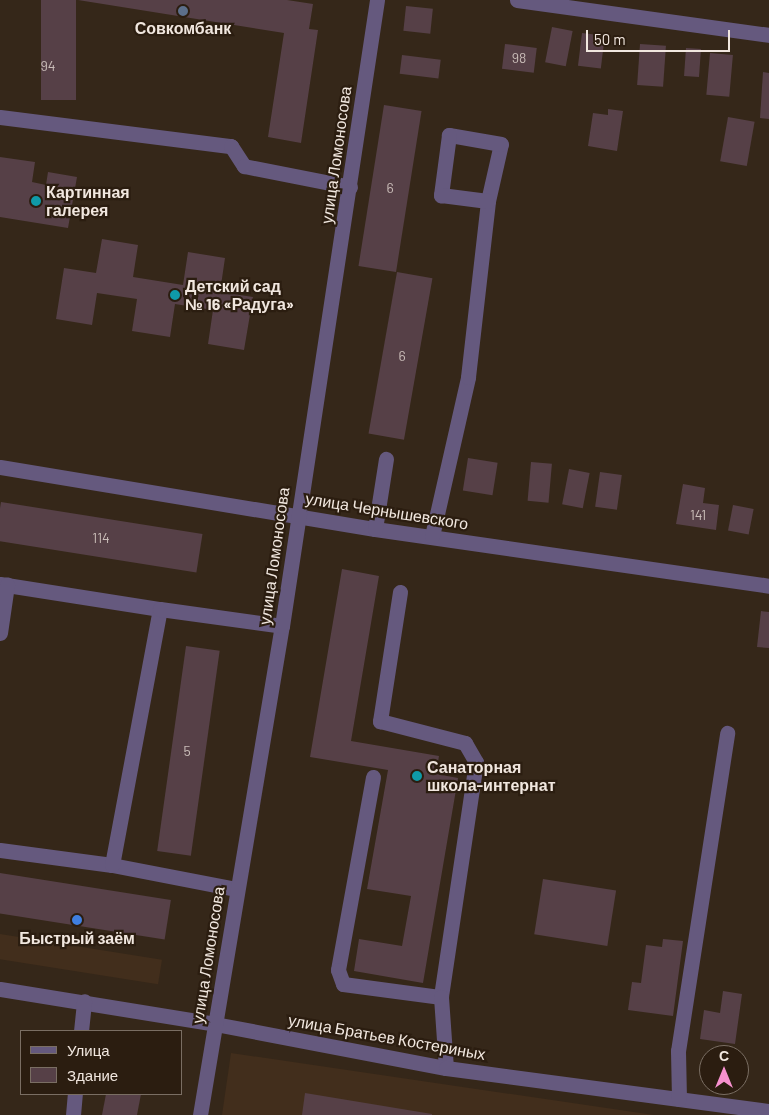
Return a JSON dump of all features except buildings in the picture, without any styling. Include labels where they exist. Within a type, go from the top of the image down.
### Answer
[{"type":"street","name":"улица Ломоносова","points":[[200,1115],[236,889],[282,626],[297,514],[350,187],[377,0]]},
{"type":"street","points":[[517,0],[769,35]]},
{"type":"street","points":[[0,116],[231,146],[244,166],[350,187]]},
{"type":"street","points":[[432,536],[468,377],[488,201],[501,144],[449,135],[441,195],[488,201]]},
{"type":"street","points":[[375,529],[386,459]]},
{"type":"street","name":"улица Чернышевского","points":[[0,467],[297,514],[375,529],[769,586]]},
{"type":"street","points":[[0,633],[3,584],[282,626]]},
{"type":"street","points":[[400,592],[380,720],[465,743],[476,762],[442,997],[446,1068]]},
{"type":"street","points":[[112,866],[160,609]]},
{"type":"street","points":[[678,1099],[678,1051],[727,733]]},
{"type":"street","points":[[373,777],[338,970],[343,984],[442,997]]},
{"type":"street","points":[[0,850],[112,866],[236,889]]},
{"type":"street","name":"улица Братьев Костериных","points":[[0,989],[84,1001],[215,1024],[446,1068],[769,1112]]},
{"type":"street","points":[[81,1030],[84,1001]]},
{"type":"street","points":[[73,1115],[75,1095]]},
{"type":"shaded area","points":[[0,934],[162,960],[158,984],[0,959]]},
{"type":"shaded area","points":[[231,1053],[654,1115],[222,1115]]},
{"type":"place","name":"Совкомбанк","points":[[183,11]]},
{"type":"place","name":"Картинная галерея","points":[[36,201]]},
{"type":"place","name":"Детский сад № 16 «Радуга»","points":[[175,295]]},
{"type":"place","name":"Санаторная школа-интернат","points":[[417,776]]},
{"type":"place","name":"Быстрый заём","points":[[77,920]]}]
